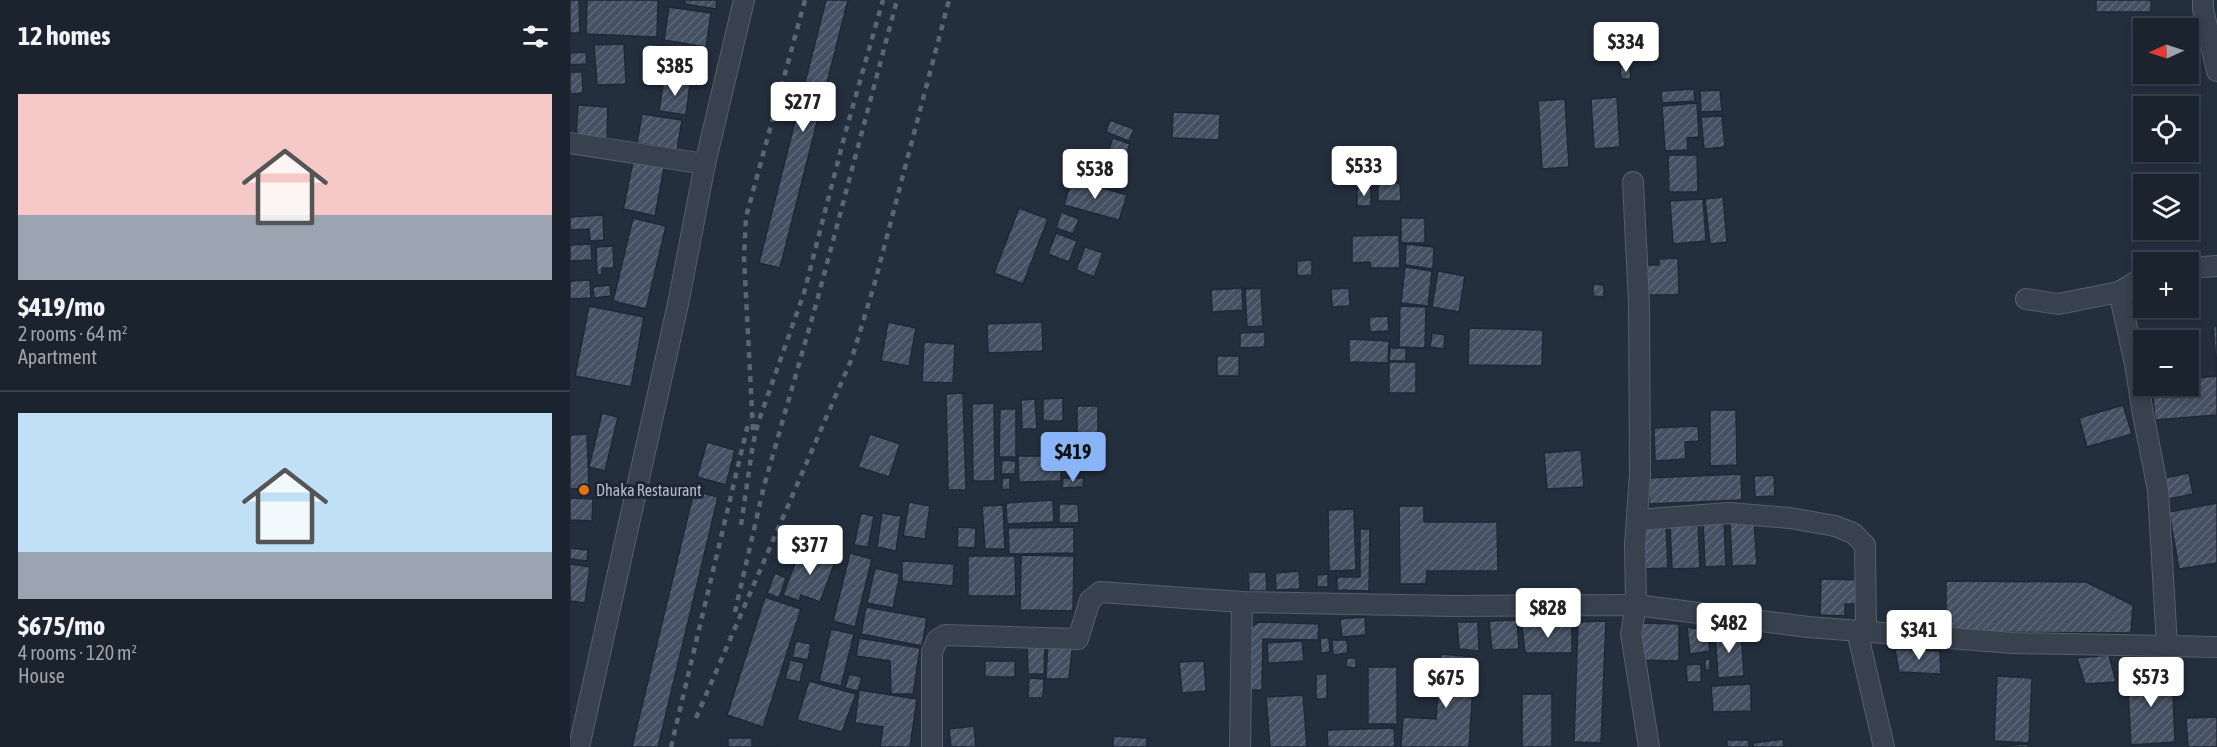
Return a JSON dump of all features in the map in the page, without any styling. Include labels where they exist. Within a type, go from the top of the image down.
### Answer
[{"type":"street","points":[[579,747],[678,304],[705,164],[744,0]]},
{"type":"street","points":[[2203,0],[2202,9],[2217,71]]},
{"type":"street","points":[[570,143],[705,164]]},
{"type":"street","points":[[1633,182],[1639,316],[1640,474],[1635,545],[1636,605],[1631,634],[1649,747]]},
{"type":"street","points":[[2199,267],[2217,266]]},
{"type":"street","points":[[2026,299],[2058,304],[2120,292],[2133,284]]},
{"type":"street","points":[[2120,292],[2158,490],[2167,646]]},
{"type":"street","points":[[1637,520],[1729,513],[1790,518],[1834,526],[1853,533],[1865,545],[1862,631],[1884,747]]},
{"type":"street","points":[[932,747],[932,652],[937,640],[945,635],[1078,639],[1090,600],[1100,592],[1242,602],[1454,606],[1636,605],[1808,627],[2013,643],[2217,647]]},
{"type":"street","points":[[1240,747],[1242,602]]},
{"type":"building","points":[[570,0],[579,0],[580,33],[570,33]]},
{"type":"building","points":[[587,0],[658,0],[657,37],[586,34]]},
{"type":"building","points":[[685,0],[717,0],[716,9],[685,4]]},
{"type":"building","points":[[826,0],[848,0],[780,268],[759,263]]},
{"type":"building","points":[[2096,0],[2151,0],[2151,12],[2096,12]]},
{"type":"building","points":[[669,7],[711,13],[706,47],[664,40]]},
{"type":"building","points":[[624,44],[626,84],[597,85],[594,45]]},
{"type":"building","points":[[648,44],[697,49],[694,78],[645,72]]},
{"type":"building","points":[[586,52],[587,64],[570,65],[570,53]]},
{"type":"building","points":[[1620,67],[1630,67],[1631,79],[1621,79]]},
{"type":"building","points":[[570,72],[582,72],[583,93],[570,94]]},
{"type":"building","points":[[664,79],[690,83],[686,115],[659,111]]},
{"type":"building","points":[[1694,89],[1695,101],[1662,103],[1661,91]]},
{"type":"building","points":[[1720,90],[1722,111],[1701,112],[1700,91]]},
{"type":"building","points":[[1617,97],[1620,147],[1594,149],[1591,99]]},
{"type":"building","points":[[1565,99],[1569,167],[1542,169],[1538,101]]},
{"type":"building","points":[[1697,103],[1699,137],[1687,138],[1688,150],[1665,151],[1662,106]]},
{"type":"building","points":[[578,105],[608,107],[607,138],[576,137]]},
{"type":"building","points":[[1173,112],[1220,114],[1219,140],[1172,138]]},
{"type":"building","points":[[642,114],[682,120],[677,150],[637,143]]},
{"type":"building","points":[[1722,116],[1725,147],[1704,149],[1701,117]]},
{"type":"building","points":[[1110,120],[1134,129],[1129,141],[1106,132]]},
{"type":"building","points":[[1113,138],[1130,144],[1117,180],[1100,173]]},
{"type":"building","points":[[1668,155],[1697,155],[1698,192],[1669,192]]},
{"type":"building","points":[[634,156],[665,162],[655,216],[624,209],[623,211]]},
{"type":"building","points":[[1072,179],[1127,195],[1119,220],[1064,205]]},
{"type":"building","points":[[1378,183],[1400,183],[1401,201],[1378,201]]},
{"type":"building","points":[[1357,188],[1371,188],[1371,206],[1357,206]]},
{"type":"building","points":[[1723,197],[1727,242],[1710,244],[1705,199]]},
{"type":"building","points":[[1703,199],[1706,241],[1673,244],[1670,201]]},
{"type":"building","points":[[1019,208],[1048,219],[1023,284],[994,273]]},
{"type":"building","points":[[1061,212],[1079,219],[1073,234],[1056,228]]},
{"type":"building","points":[[603,215],[604,240],[590,241],[589,229],[570,230],[570,217]]},
{"type":"building","points":[[633,218],[666,226],[646,309],[613,301]]},
{"type":"building","points":[[1401,218],[1425,218],[1425,243],[1401,243]]},
{"type":"building","points":[[1056,233],[1077,241],[1069,262],[1048,254]]},
{"type":"building","points":[[1399,235],[1400,268],[1371,268],[1370,262],[1352,263],[1352,236]]},
{"type":"building","points":[[591,244],[592,260],[570,261],[570,245]]},
{"type":"building","points":[[1406,244],[1434,247],[1433,269],[1405,265]]},
{"type":"building","points":[[613,246],[614,268],[602,268],[602,275],[597,275],[596,247]]},
{"type":"building","points":[[1085,247],[1103,253],[1094,277],[1076,270]]},
{"type":"building","points":[[1678,258],[1679,295],[1647,295],[1646,265],[1659,265],[1659,259]]},
{"type":"building","points":[[1312,260],[1312,275],[1297,276],[1297,261]]},
{"type":"building","points":[[1405,267],[1432,271],[1428,306],[1401,303]]},
{"type":"building","points":[[1438,271],[1465,276],[1459,312],[1432,307]]},
{"type":"building","points":[[590,280],[591,298],[570,299],[570,281]]},
{"type":"building","points":[[1593,284],[1604,285],[1604,297],[1593,296]]},
{"type":"building","points":[[610,285],[611,296],[594,298],[593,287]]},
{"type":"building","points":[[1242,288],[1243,310],[1212,312],[1211,290]]},
{"type":"building","points":[[1261,288],[1263,326],[1247,327],[1245,289]]},
{"type":"building","points":[[1349,288],[1350,306],[1332,307],[1331,289]]},
{"type":"building","points":[[589,306],[644,317],[631,387],[575,376]]},
{"type":"building","points":[[1400,306],[1426,307],[1425,348],[1399,347]]},
{"type":"building","points":[[1388,316],[1389,331],[1370,332],[1369,317]]},
{"type":"building","points":[[888,322],[916,328],[909,366],[881,361]]},
{"type":"building","points":[[1042,322],[1043,351],[988,353],[987,324]]},
{"type":"building","points":[[2217,326],[2217,376],[2213,327]]},
{"type":"building","points":[[1469,328],[1543,330],[1542,366],[1468,365]]},
{"type":"building","points":[[1265,332],[1265,347],[1240,348],[1240,333]]},
{"type":"building","points":[[1432,333],[1445,335],[1444,349],[1430,347]]},
{"type":"building","points":[[1349,339],[1389,341],[1388,363],[1349,362]]},
{"type":"building","points":[[924,342],[955,344],[953,383],[922,382]]},
{"type":"building","points":[[1390,348],[1406,348],[1406,361],[1389,361]]},
{"type":"building","points":[[1217,356],[1239,356],[1239,376],[1217,376]]},
{"type":"building","points":[[1389,362],[1416,362],[1416,393],[1389,393]]},
{"type":"building","points":[[2217,376],[2217,415],[2155,420],[2153,396],[2199,396],[2199,378]]},
{"type":"building","points":[[963,393],[966,490],[948,490],[946,394]]},
{"type":"building","points":[[1063,398],[1063,421],[1043,421],[1043,399]]},
{"type":"building","points":[[1035,399],[1037,429],[1022,429],[1021,400]]},
{"type":"building","points":[[994,403],[995,481],[973,481],[972,404]]},
{"type":"building","points":[[2123,405],[2132,434],[2087,447],[2079,418]]},
{"type":"building","points":[[1077,406],[1098,406],[1098,453],[1077,453]]},
{"type":"building","points":[[1000,409],[1016,409],[1016,457],[999,457]]},
{"type":"building","points":[[1710,410],[1736,410],[1737,465],[1710,466]]},
{"type":"building","points":[[602,413],[618,417],[605,471],[589,467]]},
{"type":"building","points":[[1698,426],[1699,441],[1685,442],[1686,459],[1655,461],[1654,428]]},
{"type":"building","points":[[587,434],[589,488],[570,489],[570,435]]},
{"type":"building","points":[[870,434],[900,444],[889,477],[858,467]]},
{"type":"building","points":[[707,442],[735,450],[726,485],[697,477]]},
{"type":"building","points":[[1581,450],[1584,487],[1547,489],[1544,453]]},
{"type":"building","points":[[1018,456],[1061,456],[1061,481],[1019,482]]},
{"type":"building","points":[[1002,460],[1016,461],[1015,474],[1001,474]]},
{"type":"building","points":[[2189,473],[2193,494],[2169,499],[2165,478]]},
{"type":"building","points":[[1741,474],[1742,500],[1649,504],[1648,478]]},
{"type":"building","points":[[1774,475],[1775,496],[1755,497],[1754,476]]},
{"type":"building","points":[[1002,478],[1010,478],[1010,489],[1002,490]]},
{"type":"building","points":[[1063,478],[1084,478],[1083,487],[1062,488]]},
{"type":"building","points":[[694,491],[718,497],[658,747],[632,747]]},
{"type":"building","points":[[570,498],[593,499],[592,521],[570,520]]},
{"type":"building","points":[[1053,500],[1054,522],[1007,524],[1006,503]]},
{"type":"building","points":[[909,502],[930,506],[925,539],[903,536]]},
{"type":"building","points":[[2217,503],[2217,563],[2179,569],[2169,512]]},
{"type":"building","points":[[1059,504],[1078,504],[1079,523],[1059,523]]},
{"type":"building","points":[[1003,505],[1005,549],[985,549],[982,506]]},
{"type":"building","points":[[1399,506],[1424,506],[1424,522],[1497,522],[1498,571],[1427,571],[1426,584],[1400,584]]},
{"type":"building","points":[[1354,509],[1356,570],[1329,571],[1328,510]]},
{"type":"building","points":[[861,513],[874,516],[868,547],[854,545]]},
{"type":"building","points":[[882,513],[901,516],[896,551],[877,547]]},
{"type":"building","points":[[1724,520],[1726,566],[1705,567],[1703,521]]},
{"type":"building","points":[[1754,521],[1757,565],[1732,566],[1730,523]]},
{"type":"building","points":[[1666,523],[1668,568],[1643,569],[1641,524]]},
{"type":"building","points":[[1698,523],[1700,568],[1672,569],[1670,525]]},
{"type":"building","points":[[958,527],[976,528],[975,548],[957,547]]},
{"type":"building","points":[[1074,527],[1074,553],[1009,554],[1008,528]]},
{"type":"building","points":[[1360,529],[1370,529],[1369,591],[1337,590],[1337,577],[1360,577]]},
{"type":"building","points":[[570,548],[588,550],[587,561],[570,559]]},
{"type":"building","points":[[816,548],[837,557],[820,602],[801,595],[799,601],[783,595],[799,553],[812,558]]},
{"type":"building","points":[[850,553],[872,559],[855,627],[833,621]]},
{"type":"building","points":[[1021,555],[1074,556],[1073,611],[1020,610]]},
{"type":"building","points":[[968,556],[1015,556],[1016,596],[968,596]]},
{"type":"building","points":[[902,561],[954,564],[953,586],[902,581]]},
{"type":"building","points":[[570,564],[590,567],[585,603],[570,601]]},
{"type":"building","points":[[875,568],[900,574],[893,608],[867,603]]},
{"type":"building","points":[[1299,571],[1300,589],[1276,590],[1275,573]]},
{"type":"building","points":[[1248,572],[1266,572],[1267,591],[1249,591]]},
{"type":"building","points":[[775,573],[786,578],[779,598],[767,593]]},
{"type":"building","points":[[1328,574],[1328,587],[1317,587],[1317,575]]},
{"type":"building","points":[[1821,579],[1861,580],[1861,604],[1845,604],[1845,616],[1820,615]]},
{"type":"building","points":[[1946,581],[2086,582],[2133,605],[2131,633],[1946,632]]},
{"type":"building","points":[[765,597],[801,609],[763,727],[727,715]]},
{"type":"building","points":[[866,607],[927,618],[922,646],[861,634]]},
{"type":"building","points":[[1365,617],[1366,635],[1342,637],[1340,619]]},
{"type":"building","points":[[1517,620],[1519,649],[1492,650],[1489,621]]},
{"type":"building","points":[[1606,621],[1601,743],[1574,742],[1578,622]]},
{"type":"building","points":[[1259,622],[1319,624],[1318,640],[1263,639],[1262,690],[1249,690],[1251,627]]},
{"type":"building","points":[[1457,622],[1478,622],[1479,651],[1459,649]]},
{"type":"building","points":[[1639,623],[1679,624],[1679,661],[1638,660]]},
{"type":"building","points":[[1572,624],[1572,653],[1525,653],[1522,625]]},
{"type":"building","points":[[1687,627],[1707,631],[1710,651],[1690,654]]},
{"type":"building","points":[[831,629],[854,634],[841,686],[819,681]]},
{"type":"building","points":[[1741,630],[1744,676],[1718,678],[1715,631]]},
{"type":"building","points":[[859,638],[920,648],[913,694],[891,694],[890,661],[856,656]]},
{"type":"building","points":[[1320,638],[1329,638],[1330,652],[1321,653]]},
{"type":"building","points":[[1332,640],[1347,640],[1348,653],[1333,655]]},
{"type":"building","points":[[796,641],[811,644],[808,660],[792,657]]},
{"type":"building","points":[[1302,641],[1304,661],[1268,663],[1267,643]]},
{"type":"building","points":[[1027,642],[1045,643],[1044,674],[1028,674]]},
{"type":"building","points":[[1048,642],[1073,642],[1069,679],[1046,679]]},
{"type":"building","points":[[1895,649],[1940,651],[1941,674],[1899,672]]},
{"type":"building","points":[[1441,654],[1475,657],[1469,747],[1401,747],[1403,717],[1436,719]]},
{"type":"building","points":[[2109,655],[2116,682],[2085,684],[2077,658]]},
{"type":"building","points":[[1347,658],[1356,658],[1356,668],[1346,667]]},
{"type":"building","points":[[1705,659],[1710,659],[1710,670],[1705,670]]},
{"type":"building","points":[[790,660],[804,663],[800,682],[785,679]]},
{"type":"building","points":[[985,661],[1015,661],[1015,677],[985,677]]},
{"type":"building","points":[[1204,661],[1206,691],[1182,693],[1179,662]]},
{"type":"building","points":[[1701,664],[1701,682],[1687,682],[1686,665]]},
{"type":"building","points":[[1368,667],[1397,667],[1397,724],[1368,724]]},
{"type":"building","points":[[2172,671],[2175,742],[2131,745],[2127,673]]},
{"type":"building","points":[[849,674],[862,677],[858,691],[845,688]]},
{"type":"building","points":[[1316,674],[1327,674],[1327,699],[1316,699]]},
{"type":"building","points":[[1997,676],[2032,678],[2029,743],[1994,741]]},
{"type":"building","points":[[1029,678],[1044,679],[1043,698],[1028,698]]},
{"type":"building","points":[[809,681],[856,694],[842,732],[797,720]]},
{"type":"building","points":[[1751,684],[1751,711],[1713,712],[1711,686]]},
{"type":"building","points":[[859,690],[917,699],[910,747],[880,747],[883,727],[855,723]]},
{"type":"building","points":[[1522,694],[1552,694],[1552,747],[1522,747]]},
{"type":"building","points":[[1303,695],[1307,747],[1270,747],[1266,697]]},
{"type":"building","points":[[2217,717],[2217,747],[2188,747],[2186,718]]},
{"type":"building","points":[[974,726],[976,747],[951,747],[949,729]]},
{"type":"building","points":[[1394,728],[1395,747],[1328,747],[1327,730]]},
{"type":"building","points":[[1113,736],[1147,738],[1147,747],[1113,747]]},
{"type":"building","points":[[728,738],[752,738],[752,747],[728,747]]},
{"type":"building","points":[[1783,739],[1784,747],[1753,747],[1753,743]]},
{"type":"building","points":[[1727,740],[1749,740],[1749,747],[1727,747]]},
{"type":"building","points":[[2028,744],[2028,747],[2001,747],[2001,746]]},
{"type":"railway","points":[[753,430],[744,258],[746,217],[805,0]]},
{"type":"railway","points":[[741,525],[758,423],[804,293],[845,134],[883,0]]},
{"type":"railway","points":[[735,612],[764,486],[817,301],[897,0]]},
{"type":"railway","points":[[696,718],[852,358],[875,282],[949,0]]},
{"type":"railway","points":[[671,747],[749,420]]},
{"type":"place","name":"Dhaka Restaurant","points":[[584,490]]}]
